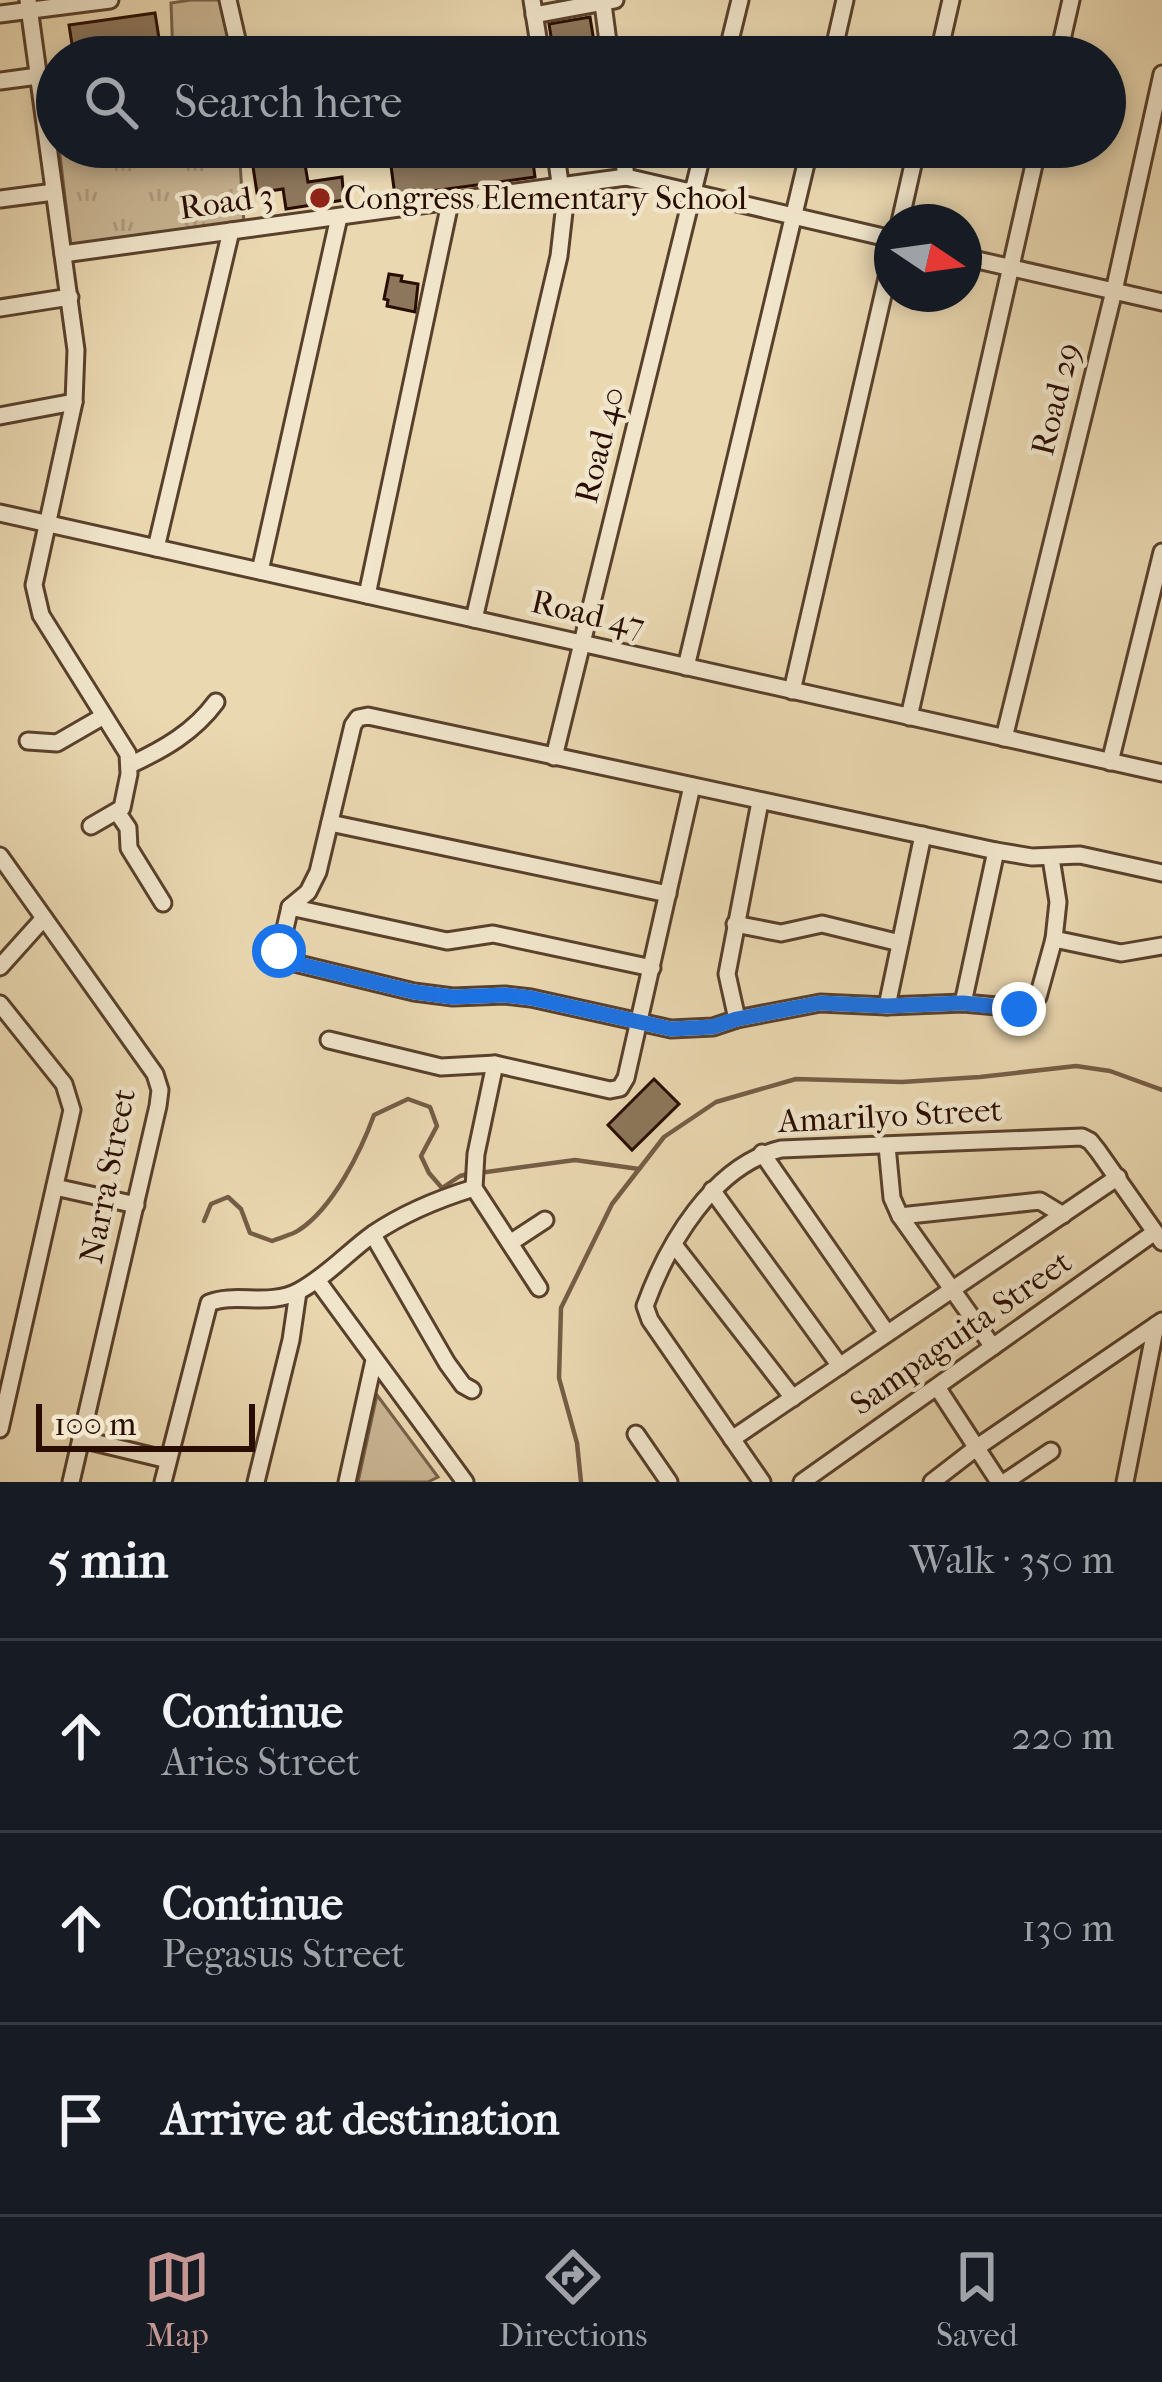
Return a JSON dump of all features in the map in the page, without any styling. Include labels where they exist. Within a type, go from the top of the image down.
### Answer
[{"type":"street","points":[[0,14],[28,5],[110,0]]},
{"type":"street","points":[[228,0],[236,36]]},
{"type":"street","points":[[731,36],[740,0]]},
{"type":"street","points":[[837,36],[845,0]]},
{"type":"street","points":[[943,36],[951,0]]},
{"type":"street","points":[[1063,36],[1071,0]]},
{"type":"street","points":[[533,8],[609,2],[610,36]]},
{"type":"street","points":[[28,5],[36,62]]},
{"type":"street","name":"Road 29","points":[[1004,738],[1162,74]]},
{"type":"street","points":[[0,81],[36,76]]},
{"type":"street","points":[[51,168],[76,350],[74,402],[46,524],[35,599],[128,754],[130,765],[122,808],[91,826]]},
{"type":"street","points":[[474,619],[559,256],[564,212],[559,168]]},
{"type":"street","points":[[625,168],[626,177]]},
{"type":"street","name":"Road 40","points":[[554,758],[698,168]]},
{"type":"street","points":[[686,667],[805,168]]},
{"type":"street","points":[[904,204],[912,168]]},
{"type":"street","points":[[908,717],[1033,168]]},
{"type":"street","name":"Road 3","points":[[63,254],[626,177],[874,235]]},
{"type":"street","points":[[0,199],[55,192]]},
{"type":"street","points":[[367,595],[450,203]]},
{"type":"street","points":[[260,572],[339,217]]},
{"type":"street","points":[[156,548],[231,231]]},
{"type":"street","points":[[982,261],[1162,302]]},
{"type":"street","points":[[0,308],[70,298]]},
{"type":"street","points":[[792,691],[879,312]]},
{"type":"street","points":[[0,416],[74,402]]},
{"type":"street","name":"Road 47","points":[[0,513],[1162,773]]},
{"type":"street","points":[[1110,762],[1162,552]]},
{"type":"street","points":[[130,765],[188,732],[216,702]]},
{"type":"street","points":[[1051,858],[1058,902],[1054,939],[1038,997],[1019,1009],[963,1003],[820,1003],[692,1030],[671,1029],[531,998],[414,992],[278,959],[290,907],[308,892],[319,872],[352,725],[368,716],[996,851],[1051,858],[1081,855],[1162,873]]},
{"type":"street","points":[[28,741],[57,743],[102,717]]},
{"type":"street","points":[[329,1040],[441,1067],[495,1064],[610,1090],[620,1088],[692,786]]},
{"type":"street","points":[[737,1019],[727,974],[760,802]]},
{"type":"street","points":[[117,812],[128,828],[132,854],[163,902]]},
{"type":"street","points":[[330,823],[668,893]]},
{"type":"street","points":[[887,1006],[922,835]]},
{"type":"street","points":[[963,1003],[996,851]]},
{"type":"street","name":"Narra Street","points":[[0,856],[159,1080],[158,1106],[71,1482]]},
{"type":"street","points":[[290,907],[447,941],[493,934],[652,968]]},
{"type":"street","points":[[0,967],[44,918]]},
{"type":"street","points":[[735,925],[782,933],[822,924],[900,943]]},
{"type":"street","points":[[1054,939],[1121,952],[1162,946]]},
{"type":"street","points":[[0,1004],[64,1084],[72,1110],[0,1430]]},
{"type":"street","points":[[495,1064],[476,1154],[474,1188],[539,1288]]},
{"type":"street","name":"Amarilyo Street","points":[[762,1482],[645,1306],[675,1246],[712,1190],[747,1160],[781,1149],[1074,1136],[1090,1141],[1158,1237]]},
{"type":"street","points":[[887,1146],[892,1198],[899,1216],[993,1348]]},
{"type":"street","points":[[762,1153],[887,1333]]},
{"type":"street","points":[[732,1439],[1118,1178]]},
{"type":"street","points":[[55,1187],[136,1205]]},
{"type":"street","points":[[163,1482],[206,1308],[213,1300],[273,1300],[298,1292],[373,1234],[428,1204],[474,1188]]},
{"type":"street","points":[[712,1190],[840,1366]]},
{"type":"street","points":[[899,1216],[1040,1201],[1063,1215]]},
{"type":"street","points":[[510,1243],[545,1220]]},
{"type":"street","points":[[373,1234],[447,1364],[472,1390]]},
{"type":"street","name":"Sampaguita Street","points":[[802,1482],[1158,1237]]},
{"type":"street","points":[[675,1246],[793,1398]]},
{"type":"street","points":[[317,1280],[465,1482]]},
{"type":"street","points":[[256,1482],[298,1292]]},
{"type":"street","points":[[932,1482],[1159,1323]]},
{"type":"street","points":[[1125,1482],[1159,1323]]},
{"type":"street","points":[[346,1482],[374,1360]]},
{"type":"street","points":[[937,1387],[1002,1482],[1051,1450]]},
{"type":"street","points":[[636,1434],[670,1482]]},
{"type":"street","points":[[81,1439],[168,1460]]},
{"type":"green space","points":[[219,0],[228,36],[172,36],[171,3]]},
{"type":"green space","points":[[62,168],[240,168],[244,224],[71,247]]},
{"type":"green space","points":[[377,1395],[438,1477],[428,1482],[358,1482]]},
{"type":"building","points":[[155,13],[159,36],[71,36],[69,25]]},
{"type":"building","points":[[590,17],[593,36],[551,36],[549,24]]},
{"type":"building","points":[[253,168],[306,168],[308,182],[342,177],[344,200],[286,209],[283,189],[257,193]]},
{"type":"building","points":[[391,168],[534,168],[535,177],[395,196]]},
{"type":"building","points":[[389,274],[418,284],[415,312],[387,306]]},
{"type":"building","points":[[654,1079],[679,1104],[632,1150],[608,1125]]},
{"type":"waterway","points":[[581,1482],[577,1443],[559,1378],[561,1308],[612,1204],[664,1137],[716,1102],[796,1079],[902,1082],[1076,1066],[1110,1071],[1162,1090]]},
{"type":"waterway","points":[[204,1221],[211,1204],[228,1197],[241,1209],[250,1233],[272,1241],[296,1232],[334,1193],[374,1115],[408,1099],[430,1107],[437,1126],[421,1156],[429,1173],[442,1188],[468,1174]]},
{"type":"waterway","points":[[479,1173],[575,1160],[639,1169]]},
{"type":"place","name":"Congress Elementary School","points":[[320,198]]},
{"type":"route","points":[[279,951],[278,959],[414,992],[531,998],[671,1029],[712,1027],[820,1003],[963,1003],[1019,1009]]}]
